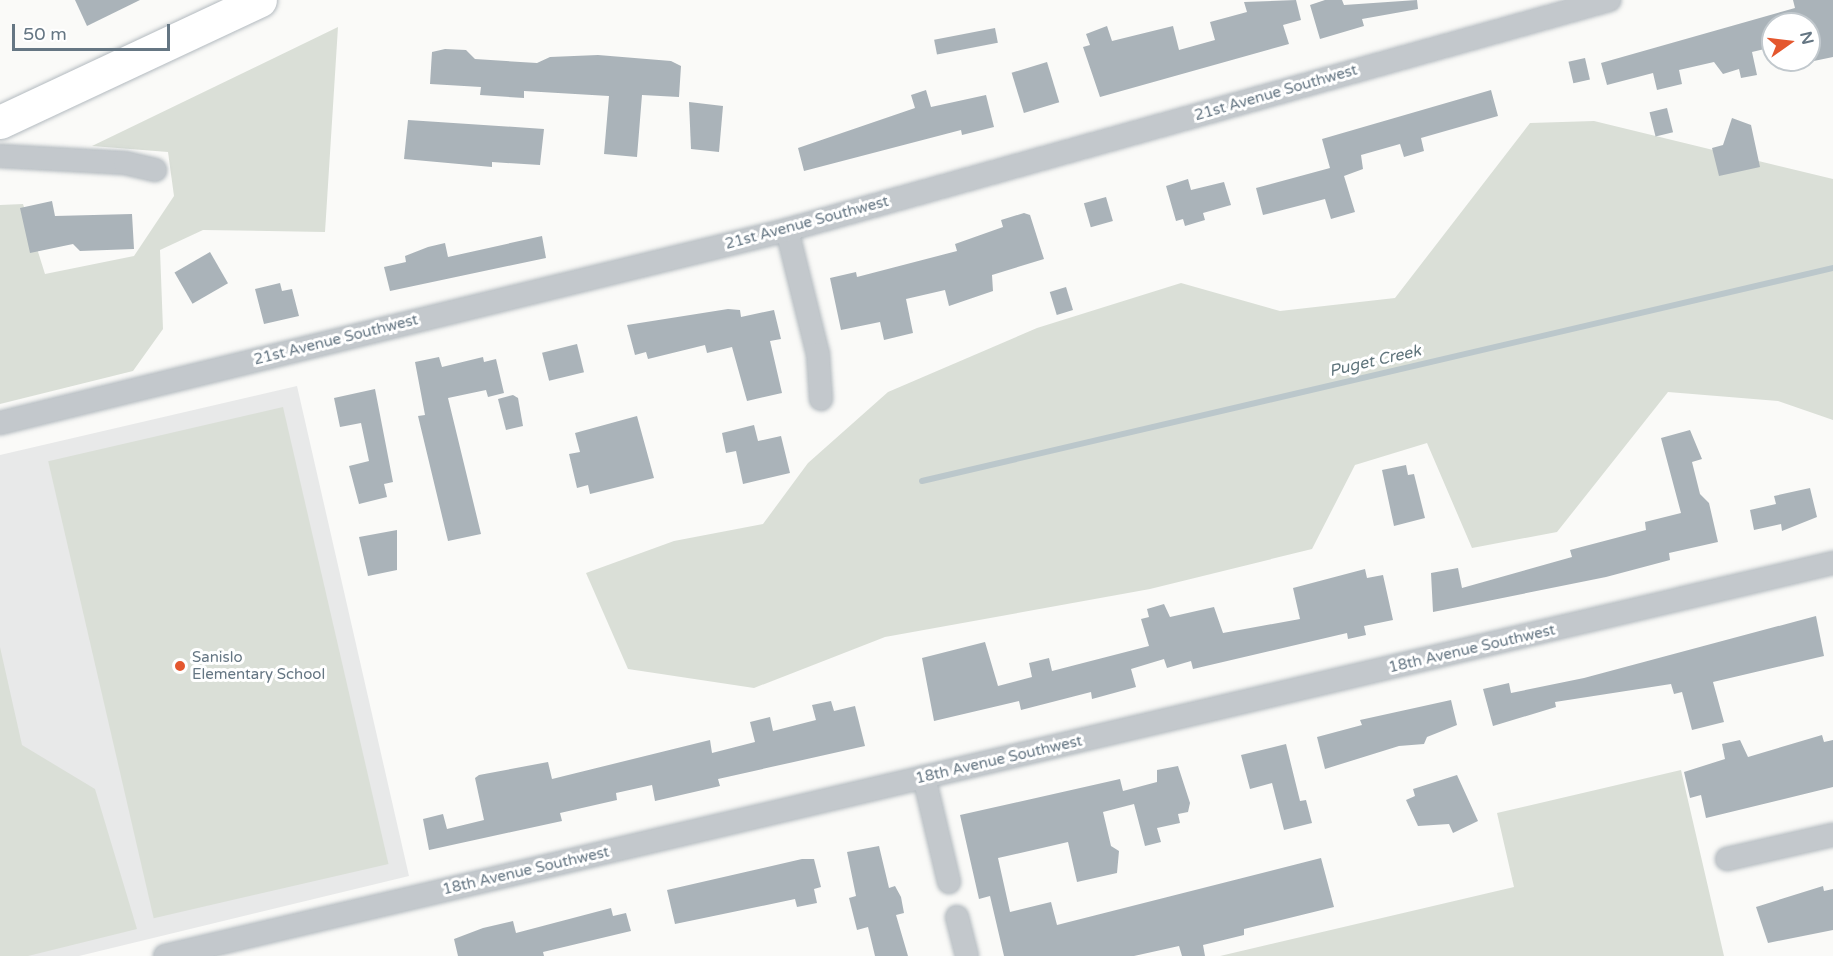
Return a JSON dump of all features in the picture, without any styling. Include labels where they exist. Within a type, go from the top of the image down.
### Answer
[{"type":"main road","points":[[0,122],[260,0]]},
{"type":"street","name":"21st Avenue Southwest","points":[[0,423],[787,230],[1609,0]]},
{"type":"street","points":[[0,156],[125,163],[155,170]]},
{"type":"street","points":[[787,230],[818,354],[821,399]]},
{"type":"street","name":"18th Avenue Southwest","points":[[165,956],[1833,563]]},
{"type":"street","points":[[924,777],[949,882]]},
{"type":"street","points":[[1727,859],[1833,835]]},
{"type":"street","points":[[957,917],[967,956]]},
{"type":"shaded area","points":[[338,27],[325,232],[203,230],[160,250],[163,329],[133,371],[0,404],[0,205],[23,204],[45,274],[134,256],[174,196],[168,152],[92,146]]},
{"type":"shaded area","points":[[1594,121],[1833,179],[1833,420],[1778,401],[1668,392],[1557,532],[1472,548],[1427,443],[1355,465],[1312,549],[1150,589],[885,637],[754,688],[628,669],[586,573],[674,541],[763,524],[808,463],[888,392],[1037,328],[1181,283],[1280,311],[1395,298],[1530,123]]},
{"type":"shaded area","name":"Sanislo Elementary School","points":[[297,386],[409,876],[79,956],[0,956],[0,455]]},
{"type":"shaded area","name":"Sanislo Elementary School","points":[[283,407],[389,864],[154,918],[48,461]]},
{"type":"shaded area","points":[[0,647],[22,745],[95,789],[137,929],[28,956],[0,956]]},
{"type":"shaded area","points":[[1681,770],[1724,956],[1220,956],[1514,887],[1497,813]]},
{"type":"building","points":[[75,0],[140,0],[87,26]]},
{"type":"building","points":[[1296,0],[1301,20],[1283,25],[1289,44],[1100,97],[1083,47],[1090,45],[1086,34],[1107,26],[1112,41],[1173,26],[1179,50],[1215,40],[1210,22],[1247,12],[1244,2]]},
{"type":"building","points":[[1325,0],[1342,0],[1344,5],[1417,0],[1418,9],[1362,19],[1364,26],[1320,39],[1310,5]]},
{"type":"building","points":[[1793,0],[1833,0],[1833,57],[1821,60],[1821,12],[1781,12],[1795,8]]},
{"type":"building","points":[[1761,18],[1761,50],[1752,52],[1757,75],[1741,78],[1739,69],[1723,74],[1714,62],[1679,70],[1682,84],[1657,90],[1653,73],[1607,85],[1601,63]]},
{"type":"building","points":[[995,28],[998,43],[937,55],[934,40]]},
{"type":"building","points":[[445,49],[466,50],[475,59],[537,63],[550,57],[598,55],[671,61],[681,66],[679,97],[642,95],[637,157],[604,154],[609,96],[524,91],[524,98],[480,95],[481,87],[430,84],[432,52]]},
{"type":"building","points":[[1585,58],[1590,79],[1573,83],[1568,62]]},
{"type":"building","points":[[1047,62],[1059,102],[1024,113],[1012,73]]},
{"type":"building","points":[[926,90],[931,107],[986,95],[994,127],[962,135],[961,130],[804,171],[798,148],[915,108],[911,95]]},
{"type":"building","points":[[1491,90],[1498,116],[1421,138],[1424,151],[1404,157],[1400,144],[1361,155],[1363,169],[1344,176],[1355,212],[1331,219],[1325,199],[1263,215],[1256,188],[1330,168],[1322,139]]},
{"type":"building","points":[[689,102],[723,106],[719,152],[691,149]]},
{"type":"building","points":[[1667,108],[1673,132],[1656,137],[1650,112]]},
{"type":"building","points":[[1732,118],[1751,125],[1760,167],[1719,176],[1712,148],[1723,145]]},
{"type":"building","points":[[408,120],[544,129],[540,165],[492,162],[492,167],[404,159]]},
{"type":"building","points":[[1188,179],[1191,190],[1224,182],[1231,205],[1203,213],[1205,220],[1185,226],[1183,219],[1176,221],[1166,186]]},
{"type":"building","points":[[1106,197],[1113,221],[1091,227],[1084,203]]},
{"type":"building","points":[[52,201],[55,216],[132,214],[134,249],[80,251],[73,244],[30,253],[20,208]]},
{"type":"building","points":[[1024,213],[1030,215],[1044,259],[992,275],[993,291],[949,306],[945,290],[906,299],[913,333],[884,340],[880,322],[841,330],[830,278],[856,272],[857,277],[957,251],[955,244],[1003,227],[1001,220]]},
{"type":"building","points":[[542,236],[546,258],[390,291],[384,267],[406,262],[405,256],[428,247],[445,243],[448,257]]},
{"type":"building","points":[[210,252],[228,283],[192,304],[174,272]]},
{"type":"building","points":[[280,283],[282,291],[292,289],[299,316],[264,324],[255,289]]},
{"type":"building","points":[[1066,287],[1073,310],[1057,315],[1050,292]]},
{"type":"building","points":[[728,309],[740,310],[741,317],[774,310],[781,339],[770,341],[782,393],[747,401],[732,347],[707,353],[705,345],[648,359],[646,352],[635,355],[627,325]]},
{"type":"building","points":[[577,344],[584,372],[549,381],[542,353]]},
{"type":"building","points":[[439,357],[442,367],[483,357],[484,362],[496,359],[504,393],[488,397],[486,390],[448,398],[481,534],[448,541],[418,416],[425,415],[415,362]]},
{"type":"building","points":[[375,389],[393,482],[384,484],[387,497],[359,504],[349,466],[369,461],[361,423],[340,427],[334,398]]},
{"type":"building","points":[[513,395],[518,398],[523,426],[506,430],[498,399]]},
{"type":"building","points":[[637,416],[654,478],[590,494],[588,485],[577,488],[569,454],[580,452],[575,433]]},
{"type":"building","points":[[754,425],[758,441],[781,436],[790,473],[743,484],[736,451],[726,453],[722,433]]},
{"type":"building","points":[[1690,430],[1702,459],[1692,462],[1700,494],[1709,503],[1718,542],[1669,553],[1670,560],[1606,577],[1433,612],[1431,573],[1458,568],[1462,588],[1572,557],[1570,550],[1646,530],[1645,522],[1681,513],[1661,438]]},
{"type":"building","points":[[1406,465],[1408,475],[1414,474],[1425,518],[1394,526],[1382,470]]},
{"type":"building","points":[[1810,488],[1817,517],[1782,531],[1781,524],[1754,530],[1750,510],[1776,504],[1774,496]]},
{"type":"building","points":[[397,530],[397,570],[368,576],[359,537]]},
{"type":"building","points":[[1365,569],[1367,578],[1383,575],[1393,620],[1364,626],[1366,635],[1348,639],[1347,633],[1193,669],[1191,661],[1167,668],[1164,659],[1131,669],[1136,687],[1092,699],[1091,692],[1021,710],[1019,701],[934,721],[922,658],[985,642],[998,686],[1032,677],[1029,663],[1049,658],[1052,671],[1149,646],[1141,619],[1149,617],[1147,609],[1164,604],[1170,617],[1214,607],[1223,633],[1300,619],[1293,588]]},
{"type":"building","points":[[1816,616],[1824,656],[1713,682],[1724,722],[1692,730],[1682,692],[1674,694],[1671,684],[1555,702],[1556,707],[1493,726],[1483,689],[1509,683],[1511,693],[1584,678]]},
{"type":"building","points":[[1451,700],[1457,725],[1427,737],[1424,744],[1399,746],[1325,769],[1317,737],[1362,725],[1360,720]]},
{"type":"building","points":[[831,701],[834,711],[855,706],[865,746],[718,779],[720,786],[655,801],[652,785],[616,793],[617,800],[560,813],[562,821],[429,850],[423,819],[443,814],[447,829],[484,820],[475,778],[479,775],[548,762],[552,779],[710,740],[712,753],[755,742],[750,722],[770,717],[773,731],[816,720],[812,705]]},
{"type":"building","points":[[1822,735],[1824,742],[1833,740],[1833,787],[1706,818],[1701,795],[1690,798],[1684,772],[1725,759],[1722,744],[1740,740],[1748,757]]},
{"type":"building","points":[[1286,744],[1300,801],[1306,800],[1312,823],[1284,830],[1272,783],[1250,789],[1241,755]]},
{"type":"building","points":[[1178,766],[1190,803],[1188,812],[1178,814],[1180,823],[1157,828],[1161,842],[1145,846],[1134,804],[1103,812],[1111,846],[1119,851],[1117,873],[1077,882],[1068,842],[998,858],[1010,912],[1051,902],[1057,925],[1321,858],[1334,907],[1244,929],[1244,935],[1203,945],[1205,956],[1182,956],[1179,946],[1134,956],[1004,956],[990,896],[979,899],[960,815],[1120,779],[1123,791],[1157,782],[1157,770]]},
{"type":"building","points":[[1457,775],[1478,821],[1453,833],[1449,824],[1418,826],[1406,800],[1415,796],[1413,789]]},
{"type":"building","points":[[879,846],[889,888],[895,886],[901,897],[904,913],[896,915],[908,956],[875,956],[868,927],[857,930],[849,898],[856,896],[847,852]]},
{"type":"building","points":[[802,859],[814,859],[821,887],[814,889],[817,903],[797,907],[795,899],[675,924],[667,890]]},
{"type":"building","points":[[1823,886],[1824,891],[1833,889],[1833,930],[1768,943],[1756,907]]},
{"type":"building","points":[[611,908],[613,916],[626,913],[631,931],[543,952],[544,956],[458,956],[454,939],[483,928],[513,921],[516,933]]},
{"type":"waterway","name":"Puget Creek","points":[[922,481],[1833,268]]},
{"type":"place","name":"Sanislo Elementary School","points":[[180,666]]}]
